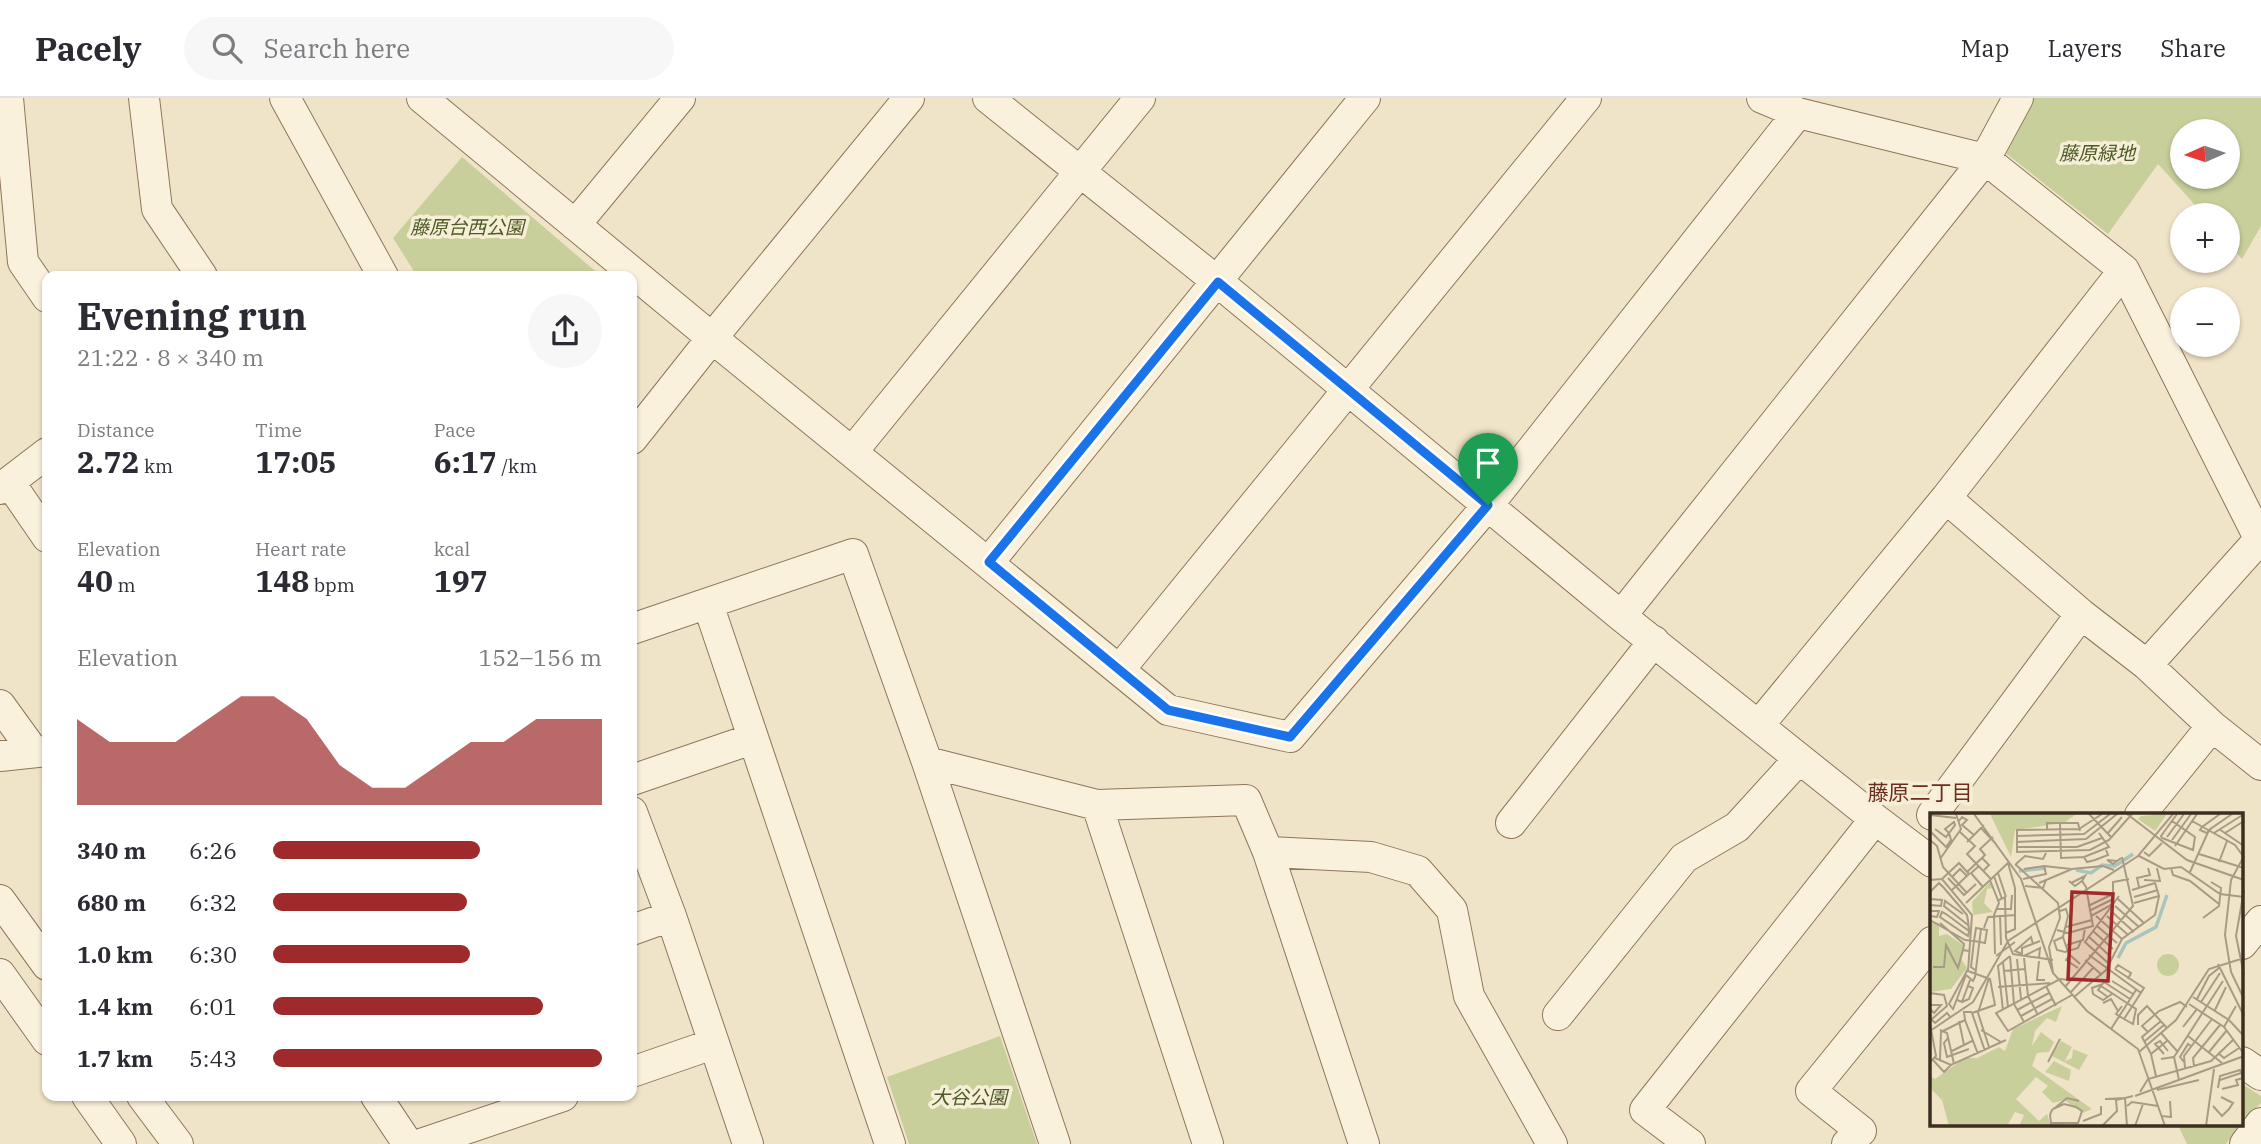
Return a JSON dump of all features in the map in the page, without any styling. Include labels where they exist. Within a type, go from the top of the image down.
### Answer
[{"type":"street","points":[[8,98],[23,261],[42,290]]},
{"type":"street","points":[[144,98],[157,209],[199,271]]},
{"type":"street","points":[[285,98],[380,271]]},
{"type":"street","points":[[422,98],[453,107],[575,225],[631,271]]},
{"type":"street","points":[[575,225],[680,98]]},
{"type":"street","points":[[637,433],[909,98]]},
{"type":"street","points":[[988,98],[1218,282],[1621,616],[1921,853],[1930,822]]},
{"type":"street","points":[[853,451],[1140,98]]},
{"type":"street","points":[[989,562],[1365,98]]},
{"type":"street","points":[[1119,669],[1586,98]]},
{"type":"street","points":[[1762,98],[1798,113],[1985,159],[2124,270],[2260,541],[2147,665]]},
{"type":"street","points":[[1621,616],[1985,159],[2018,98]]},
{"type":"street","points":[[637,276],[1168,710],[1290,737],[1488,505],[1798,113]]},
{"type":"street","points":[[1759,725],[1946,498],[2124,270]]},
{"type":"street","points":[[42,457],[5,486],[42,531]]},
{"type":"street","points":[[1946,498],[2081,614],[2147,665],[2212,726],[2261,765]]},
{"type":"street","points":[[637,627],[853,554],[927,762],[1055,1144]]},
{"type":"street","points":[[708,604],[890,1144]]},
{"type":"street","points":[[1933,813],[2081,614]]},
{"type":"street","points":[[1511,823],[1654,641]]},
{"type":"street","points":[[0,705],[40,752]]},
{"type":"street","points":[[2142,813],[2212,726]]},
{"type":"street","points":[[637,778],[752,739]]},
{"type":"street","points":[[0,756],[40,752]]},
{"type":"street","points":[[1559,1015],[1684,858],[1737,827],[1799,759]]},
{"type":"street","points":[[927,762],[1097,805],[1246,800],[1268,852],[1364,1144]]},
{"type":"street","points":[[1097,805],[1209,1144]]},
{"type":"street","points":[[1690,1144],[1644,1110],[1875,819]]},
{"type":"street","points":[[637,825],[671,916],[748,1144]]},
{"type":"street","points":[[1268,852],[1371,857],[1418,871],[1452,911],[1469,996],[1552,1144]]},
{"type":"street","points":[[0,900],[42,958]]},
{"type":"street","points":[[637,928],[671,916]]},
{"type":"street","points":[[2244,942],[2261,921]]},
{"type":"street","points":[[1847,1144],[1861,1131],[1811,1091],[1930,945]]},
{"type":"street","points":[[0,974],[42,1033]]},
{"type":"street","points":[[637,1070],[713,1044]]},
{"type":"street","points":[[2244,1063],[2261,1075]]},
{"type":"street","points":[[90,1101],[121,1144]]},
{"type":"street","points":[[146,1101],[177,1144]]},
{"type":"street","points":[[379,1101],[408,1144]]},
{"type":"street","points":[[421,1144],[548,1101]]},
{"type":"street","points":[[2245,1144],[2261,1123]]},
{"type":"green space","name":"藤原緑地","points":[[2034,98],[2261,98],[2261,226],[2242,259],[2240,203],[2193,203],[2181,189],[2240,189],[2240,119],[2170,119],[2170,177],[2158,164],[2108,234],[2003,151]]},
{"type":"green space","name":"藤原台西公園","points":[[462,157],[595,271],[414,271],[393,238]]},
{"type":"green space","name":"大谷公園","points":[[1000,1036],[1037,1144],[909,1144],[887,1077]]},
{"type":"green space","points":[[2244,1085],[2261,1096],[2261,1103],[2244,1120]]},
{"type":"green space","points":[[2178,1126],[2238,1126],[2226,1144],[2187,1144]]},
{"type":"district","name":"藤原二丁目","points":[[1920,793]]},
{"type":"route","points":[[1218,282],[1488,505],[1290,737],[1168,710],[989,562],[1218,282]]}]
